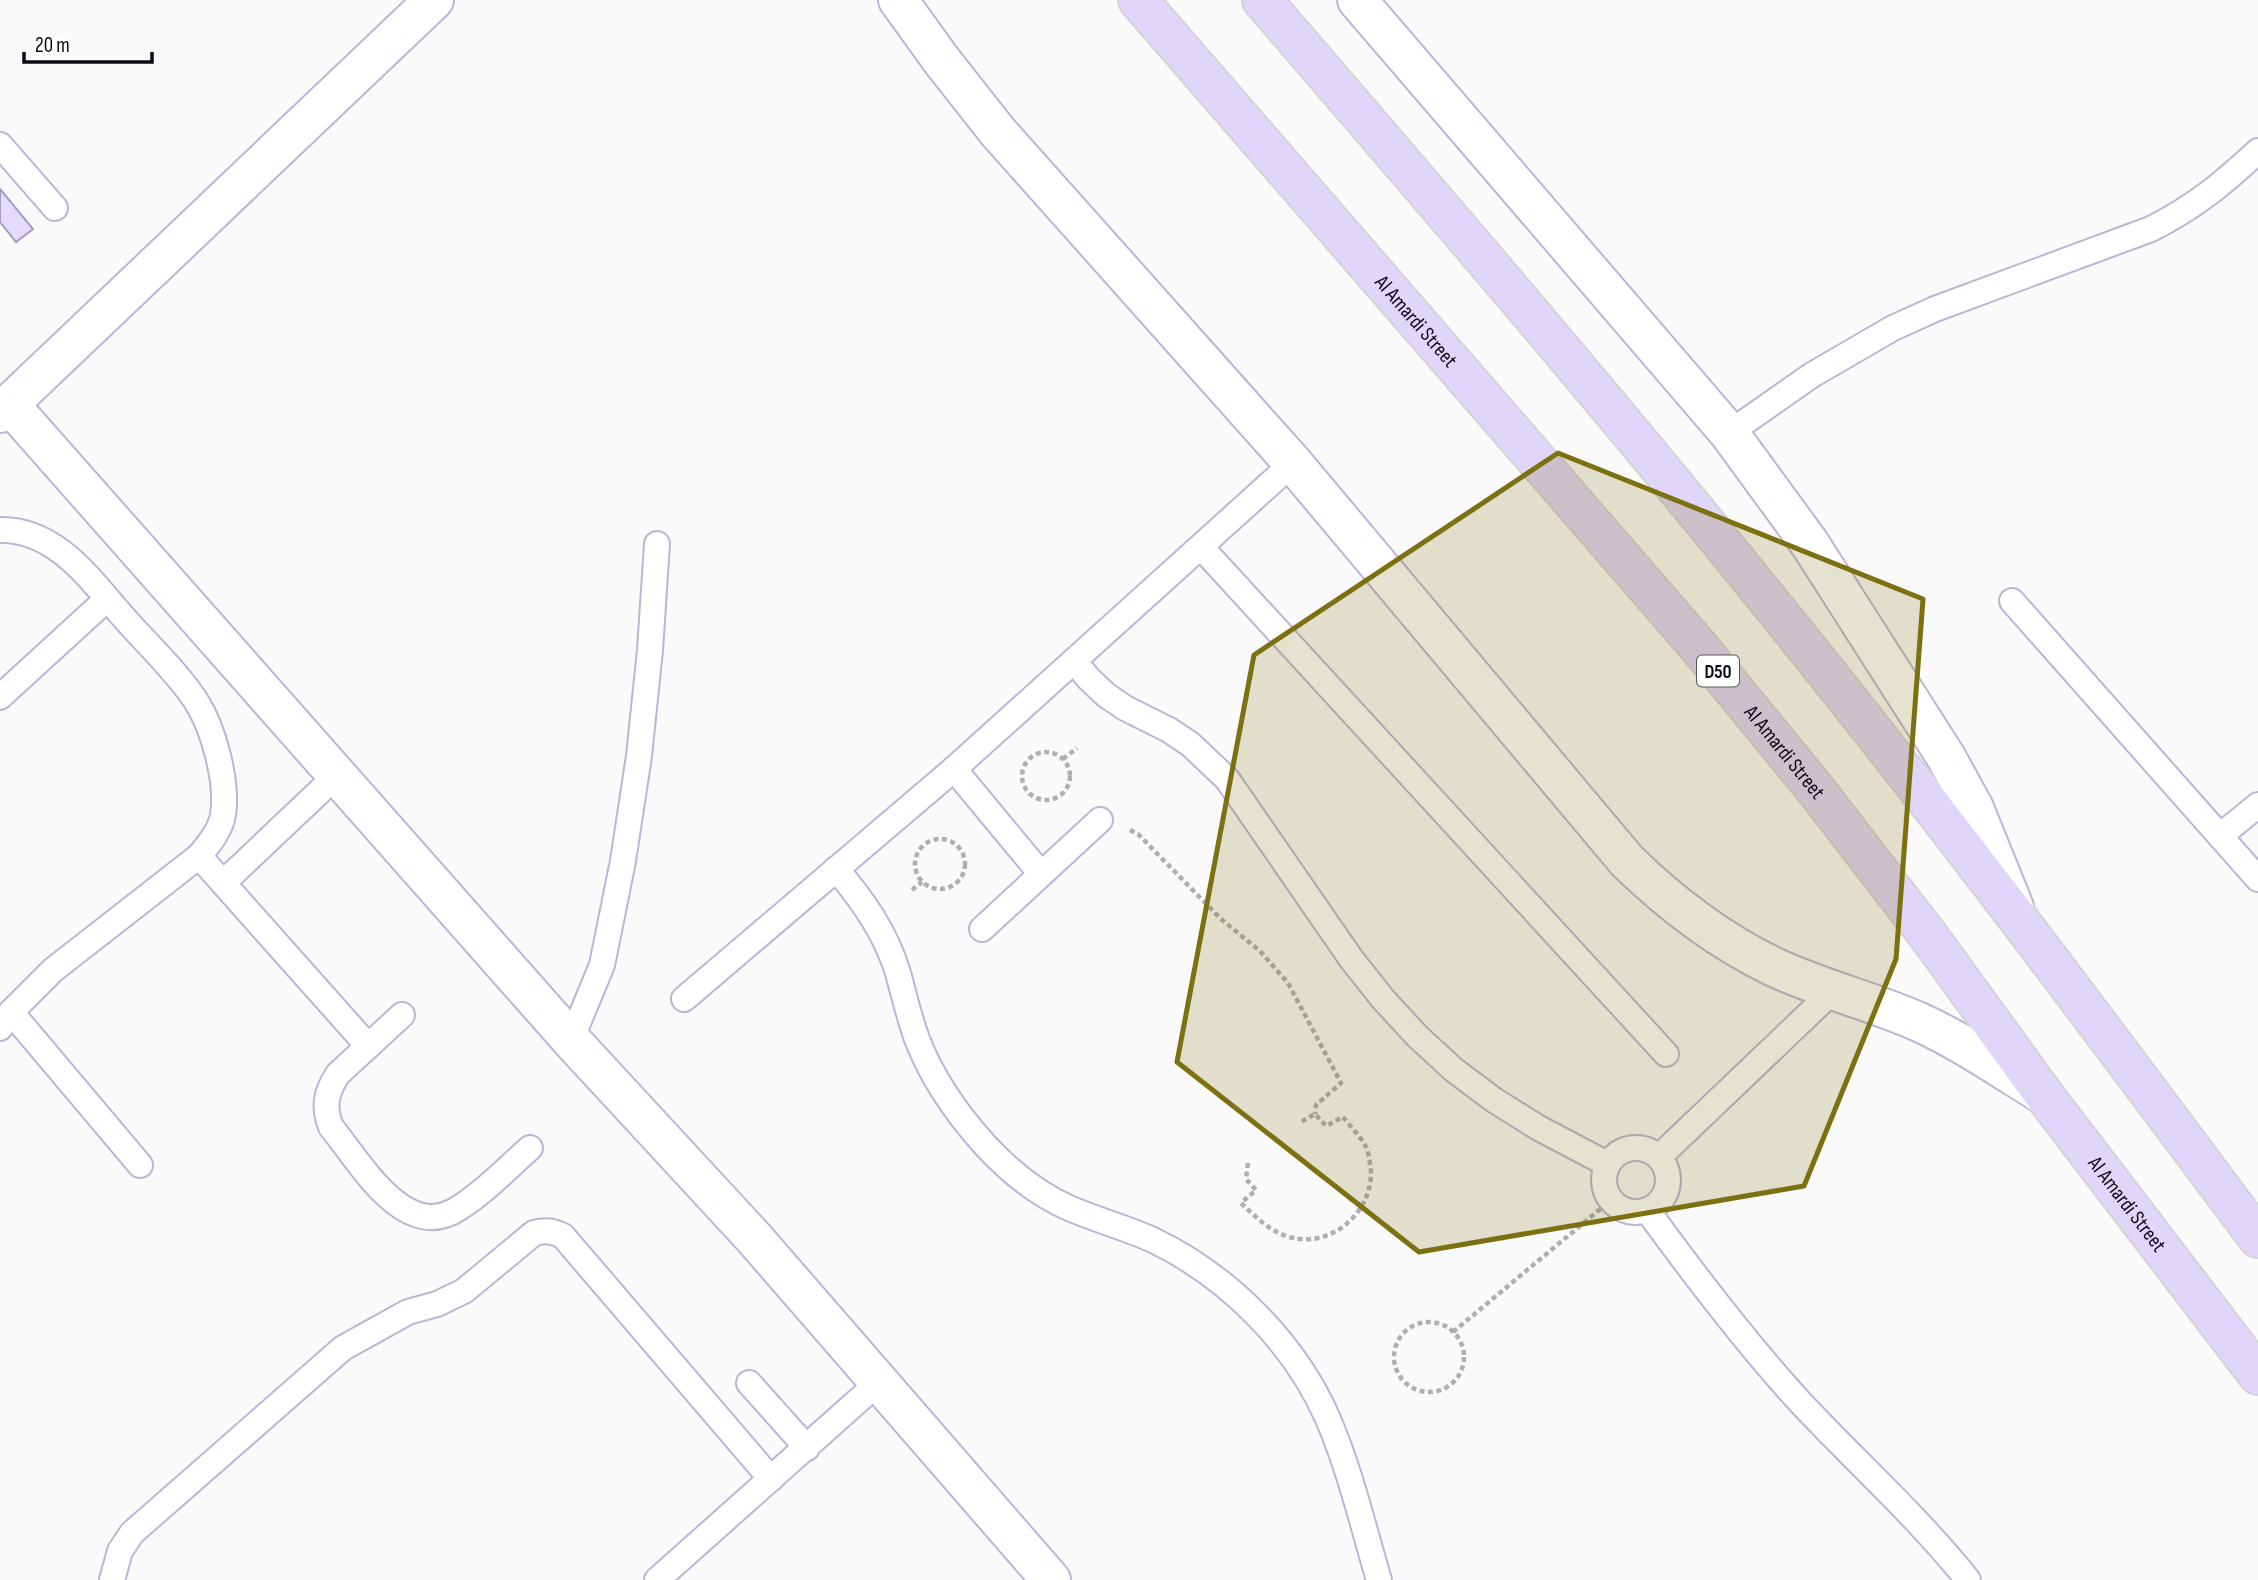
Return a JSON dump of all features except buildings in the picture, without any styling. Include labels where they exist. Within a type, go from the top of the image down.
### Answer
[{"type":"main road","name":"Al Amardi Street","points":[[1138,0],[1715,667],[1816,790],[2258,1376]]},
{"type":"main road","points":[[1262,0],[1649,455],[1806,647],[2017,915],[2258,1238]]},
{"type":"street","points":[[434,0],[5,409],[337,775],[571,1040],[754,1238],[1051,1580]]},
{"type":"street","points":[[898,0],[998,132],[1293,463],[1627,861],[1660,893],[1696,922],[1735,947],[1776,968],[1922,1023],[2044,1095]]},
{"type":"street","points":[[1364,2],[1729,433],[1818,555],[1946,757],[1974,808],[2017,915]]},
{"type":"lane","points":[[0,145],[55,208]]},
{"type":"lane","points":[[1729,433],[1812,375],[1893,328],[1935,309],[2151,229],[2180,214],[2208,196],[2258,151]]},
{"type":"lane","points":[[684,999],[954,769],[1293,463]]},
{"type":"lane","points":[[0,530],[14,530],[41,538],[65,552],[195,699],[205,717],[219,761],[223,787],[223,816],[213,839],[199,856],[53,970],[6,1020],[140,1166]]},
{"type":"lane","points":[[571,1040],[602,965],[623,861],[641,743],[657,544]]},
{"type":"lane","points":[[1201,547],[1665,1054]]},
{"type":"lane","points":[[0,697],[107,599]]},
{"type":"lane","points":[[2012,601],[2258,879]]},
{"type":"lane","points":[[1074,661],[1088,679],[1106,695],[1190,744],[1227,779],[1352,960],[1417,1036],[1454,1070],[1494,1100],[1536,1127],[1608,1164]]},
{"type":"lane","points":[[954,769],[1041,874]]},
{"type":"lane","points":[[223,883],[337,775]]},
{"type":"lane","points":[[2220,836],[2258,805]]},
{"type":"lane","points":[[982,929],[1100,820]]},
{"type":"lane","points":[[199,856],[369,1046]]},
{"type":"lane","points":[[836,869],[856,892],[887,944],[918,1041],[936,1078],[958,1114],[985,1146],[1037,1191],[1067,1207],[1154,1241],[1208,1273],[1256,1314],[1296,1362],[1327,1417],[1379,1580]]},
{"type":"lane","points":[[1659,1157],[1834,990]]},
{"type":"lane","points":[[402,1014],[338,1074],[330,1086],[326,1100],[326,1114],[331,1127],[387,1197],[413,1214],[444,1215],[459,1209],[530,1149]]},
{"type":"lane","points":[[1631,1148],[1642,1148],[1659,1157],[1668,1176],[1664,1197],[1647,1210],[1628,1212],[1611,1200],[1603,1183],[1613,1156],[1631,1148]]},
{"type":"lane","points":[[1647,1210],[1695,1276],[1764,1359],[1855,1459],[1914,1516],[1968,1580]]},
{"type":"lane","points":[[112,1580],[120,1551],[132,1533],[343,1348],[408,1312],[437,1304],[464,1291],[534,1233],[544,1231],[554,1231],[570,1244],[771,1479]]},
{"type":"lane","points":[[657,1580],[879,1382]]},
{"type":"lane","points":[[750,1383],[807,1448]]},
{"type":"path","points":[[1063,760],[1077,748]]},
{"type":"path","points":[[1040,752],[1053,753],[1063,760],[1069,771],[1069,783],[1062,794],[1051,800],[1038,799],[1027,793],[1021,781],[1022,769],[1029,758],[1040,752]]},
{"type":"path","points":[[1100,820],[1119,824],[1138,834],[1221,919],[1260,951],[1288,983],[1341,1083],[1316,1105],[1315,1114],[1326,1126],[1343,1116],[1367,1149],[1371,1172],[1368,1195],[1356,1216],[1338,1231],[1315,1238],[1292,1238],[1269,1228],[1241,1203],[1255,1190],[1246,1179],[1248,1163]]},
{"type":"path","points":[[933,839],[943,839],[953,842],[961,849],[965,870],[961,880],[953,887],[942,890],[931,888],[922,882],[916,874],[915,863],[917,853],[923,845],[933,839]]},
{"type":"path","points":[[912,890],[922,882]]},
{"type":"path","points":[[1301,1122],[1315,1114]]},
{"type":"path","points":[[1453,1332],[1611,1200]]},
{"type":"path","points":[[1437,1323],[1453,1332],[1463,1348],[1464,1366],[1455,1382],[1439,1391],[1420,1391],[1404,1383],[1394,1367],[1394,1349],[1403,1333],[1419,1324],[1437,1323]]},
{"type":"highlighted area","points":[[1558,453],[1923,599],[1896,959],[1804,1186],[1419,1252],[1177,1062],[1254,655]]}]
